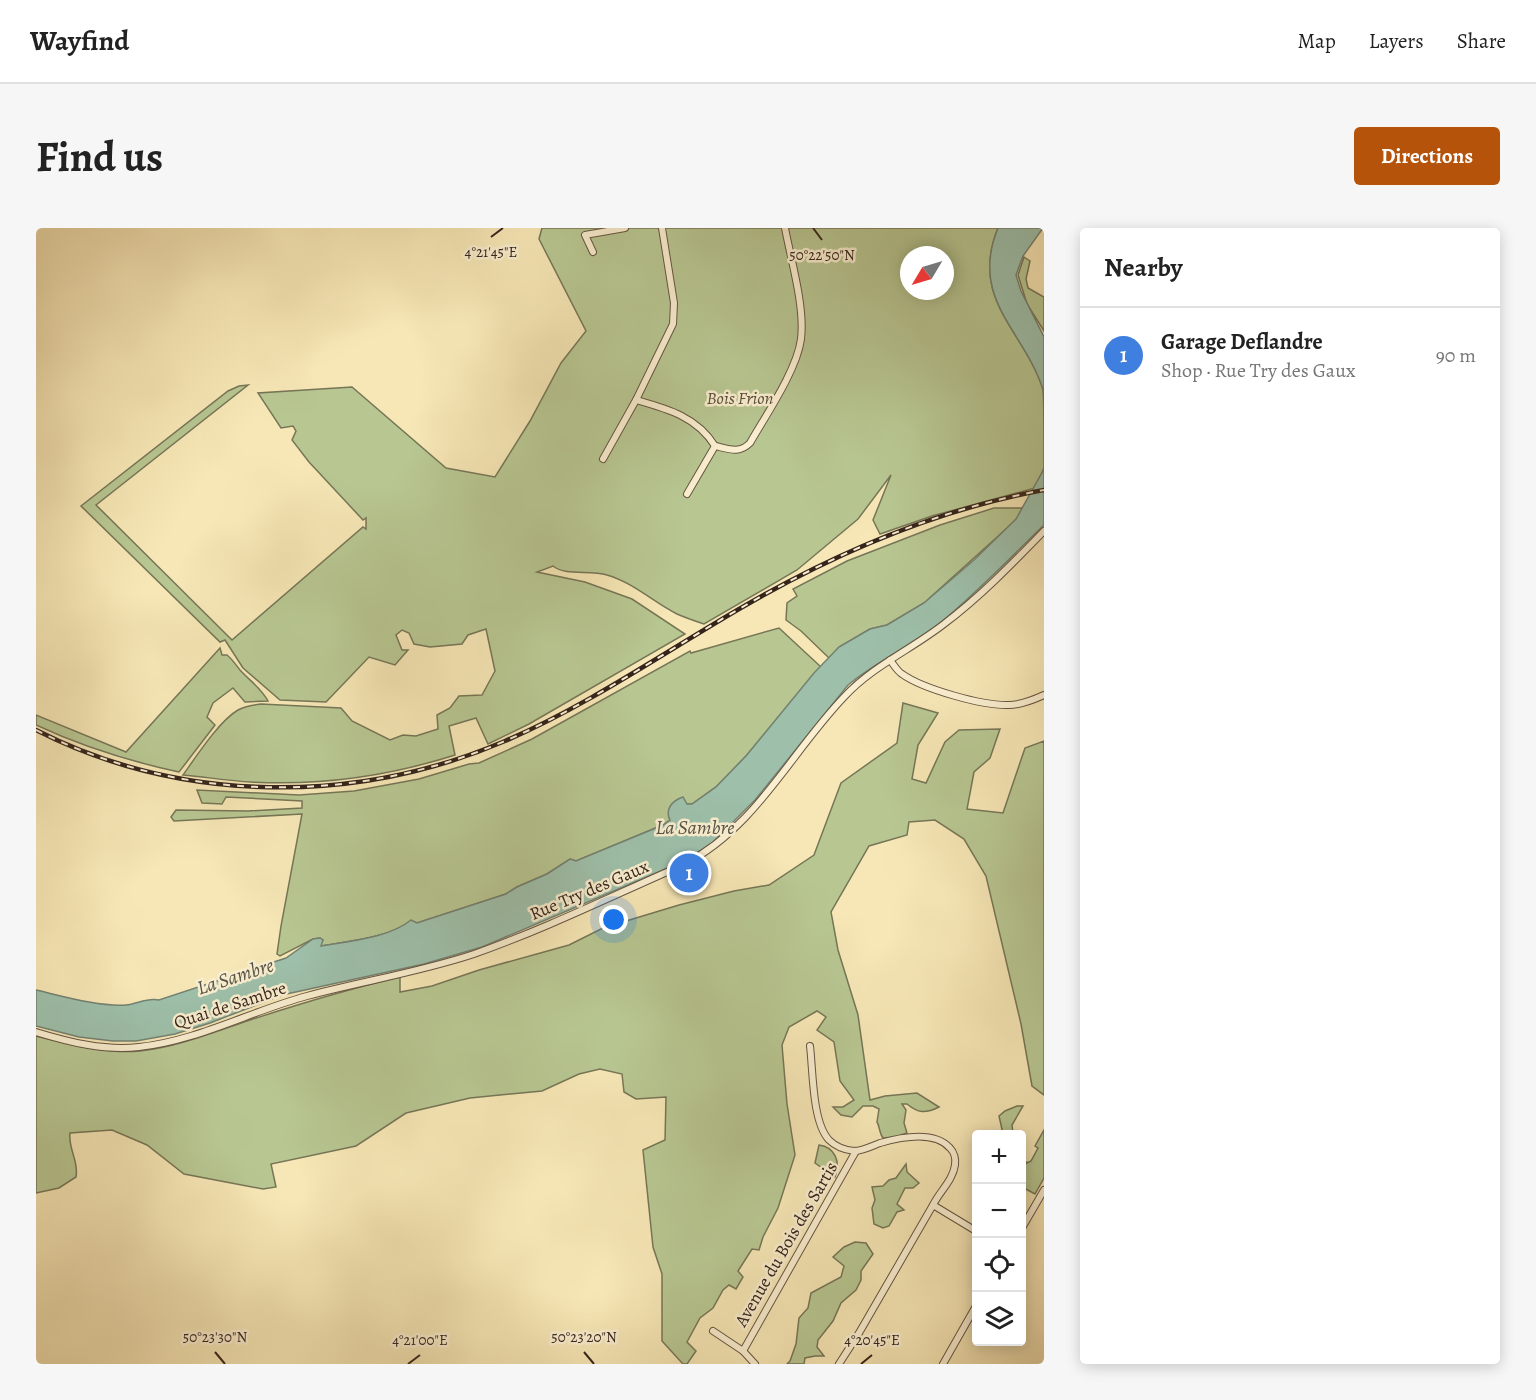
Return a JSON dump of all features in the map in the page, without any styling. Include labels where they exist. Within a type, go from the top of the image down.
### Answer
[{"type":"street","points":[[593,252],[585,234],[625,228]]},
{"type":"street","points":[[603,459],[636,400],[669,332],[674,314],[662,228]]},
{"type":"street","points":[[636,400],[685,416],[702,428],[716,446],[738,451],[750,443],[787,377],[799,348],[800,310],[785,228]]},
{"type":"street","points":[[687,494],[716,446]]},
{"type":"street","name":"Rue Try des Gaux","points":[[433,966],[474,954],[524,934],[683,865],[707,852],[756,806],[844,697],[861,680],[956,615],[1044,531]]},
{"type":"street","points":[[890,660],[903,675],[988,704],[1010,705],[1029,702],[1044,695]]},
{"type":"street","name":"Quai de Sambre","points":[[36,1032],[75,1042],[120,1048],[159,1044],[224,1025],[308,996],[433,966]]},
{"type":"street","name":"Avenue du Bois des Sartis","points":[[810,1046],[821,1127],[828,1139],[841,1148],[856,1151],[888,1140],[925,1137],[941,1140],[953,1151],[956,1161],[953,1173],[839,1364]]},
{"type":"street","name":"Avenue du Bois des Sartis","points":[[743,1351],[856,1151]]},
{"type":"street","points":[[1026,1221],[1044,1190]]},
{"type":"street","points":[[933,1205],[972,1229]]},
{"type":"street","points":[[943,1364],[972,1313]]},
{"type":"street","name":"Avenue du Bois des Sartis","points":[[712,1331],[743,1351],[755,1364]]},
{"type":"green space","name":"Bois Frion","points":[[542,228],[998,228],[991,253],[990,275],[994,294],[1002,313],[1034,368],[1043,389],[1044,467],[1035,488],[932,516],[880,534],[873,520],[891,475],[858,519],[797,570],[704,624],[677,614],[617,578],[600,573],[565,571],[553,566],[537,572],[585,582],[632,599],[685,634],[529,724],[488,744],[476,718],[449,726],[455,755],[380,774],[329,781],[277,783],[183,775],[223,722],[238,710],[252,705],[341,708],[352,721],[390,740],[403,735],[416,736],[438,729],[437,715],[450,708],[459,696],[482,695],[495,671],[486,629],[468,635],[462,644],[430,647],[414,644],[409,633],[402,630],[396,635],[402,650],[408,650],[395,665],[369,657],[326,702],[280,700],[243,668],[225,640],[220,642],[81,506],[228,391],[248,385],[96,505],[232,640],[363,527],[366,529],[366,518],[363,520],[309,462],[292,440],[296,431],[293,426],[281,428],[258,393],[352,387],[446,468],[495,477],[530,421],[561,363],[586,331],[539,239]]},
{"type":"green space","points":[[1024,257],[1030,261],[1026,279],[1028,288],[1044,297],[1044,331],[1027,304],[1018,275]]},
{"type":"green space","points":[[994,508],[1024,508],[1016,520],[924,603],[887,625],[870,629],[839,647],[829,658],[786,620],[787,603],[797,596],[793,589],[847,561],[940,525]]},
{"type":"green space","points":[[779,628],[821,667],[746,756],[717,786],[669,817],[670,820],[663,825],[576,861],[570,859],[547,874],[506,894],[417,923],[411,921],[380,935],[321,946],[319,944],[323,940],[313,939],[280,956],[277,954],[281,926],[302,814],[174,821],[171,817],[176,810],[248,811],[302,808],[302,801],[226,797],[222,804],[202,803],[197,790],[299,795],[354,791],[419,779],[479,763],[532,739],[690,651],[691,653]]},
{"type":"green space","points":[[220,648],[222,655],[231,658],[268,701],[245,702],[233,688],[213,703],[207,717],[215,725],[179,772],[106,753],[36,725],[36,715],[126,752]]},
{"type":"green space","points":[[903,703],[938,713],[918,745],[912,779],[926,783],[945,742],[959,730],[1000,729],[990,758],[974,772],[967,809],[1003,813],[1025,748],[1044,741],[1044,1095],[1032,1086],[1021,1024],[986,876],[964,839],[935,820],[909,822],[907,835],[869,846],[831,912],[838,950],[858,1015],[870,1100],[917,1093],[939,1107],[922,1112],[907,1104],[902,1104],[906,1110],[904,1123],[907,1133],[883,1138],[877,1122],[879,1109],[873,1106],[863,1106],[852,1117],[841,1115],[833,1107],[843,1107],[854,1100],[840,1081],[834,1042],[817,1030],[826,1017],[817,1011],[789,1027],[782,1045],[787,1104],[795,1155],[778,1208],[759,1250],[752,1249],[738,1271],[743,1277],[736,1289],[729,1285],[723,1290],[713,1308],[700,1318],[687,1342],[696,1351],[687,1364],[683,1364],[662,1341],[662,1274],[653,1247],[643,1150],[665,1140],[666,1097],[636,1099],[624,1092],[622,1074],[600,1069],[579,1074],[542,1091],[470,1098],[406,1113],[356,1146],[271,1164],[276,1187],[263,1189],[184,1174],[147,1145],[112,1130],[70,1133],[77,1171],[76,1177],[59,1188],[36,1193],[36,1036],[87,1048],[127,1052],[168,1046],[306,1003],[400,977],[400,992],[432,986],[479,970],[569,945],[603,928],[679,905],[769,885],[814,855],[841,783],[897,743]]},
{"type":"green space","points":[[1023,1106],[1012,1125],[1013,1130],[1002,1130],[999,1116],[1005,1111]]},
{"type":"green space","points":[[1044,1130],[1044,1178],[1035,1194],[1026,1189],[1026,1164],[1031,1161],[1038,1148],[1035,1146]]},
{"type":"green space","points":[[819,1145],[825,1146],[835,1156],[837,1171],[835,1177],[815,1163]]},
{"type":"green space","points":[[906,1164],[907,1172],[919,1183],[913,1188],[905,1188],[897,1204],[904,1210],[897,1212],[889,1226],[883,1228],[874,1224],[872,1208],[875,1200],[872,1187],[883,1186],[889,1180],[896,1178]]},
{"type":"green space","points":[[855,1242],[866,1243],[873,1254],[861,1271],[861,1280],[856,1290],[841,1303],[833,1321],[818,1340],[817,1347],[824,1356],[805,1358],[804,1364],[787,1364],[796,1344],[799,1318],[808,1308],[811,1293],[841,1277],[844,1266],[833,1257],[844,1247]]},
{"type":"water","points":[[998,228],[1043,228],[1023,256],[1016,275],[1021,291],[1044,337],[1044,393],[1036,371],[1003,315],[995,296],[990,276],[991,254]]},
{"type":"water","name":"La Sambre","points":[[1044,469],[1044,525],[954,612],[848,685],[755,800],[711,844],[682,862],[482,947],[424,964],[282,995],[175,1034],[136,1041],[113,1041],[79,1037],[36,1026],[36,990],[116,1005],[159,1000],[286,958],[313,939],[323,940],[321,946],[368,938],[392,931],[411,920],[417,923],[506,894],[547,874],[570,859],[576,861],[663,825],[670,820],[669,809],[675,801],[683,797],[687,804],[692,804],[716,787],[746,756],[814,673],[839,647],[870,629],[887,625],[924,603],[974,560],[1016,519]]},
{"type":"railway","points":[[36,730],[92,754],[150,772],[209,783],[269,787],[329,785],[389,777],[448,762],[536,727],[597,694],[746,605],[853,550],[966,509],[1044,490]]},
{"type":"place","name":"Garage Deflandre","points":[[689,873]]}]
